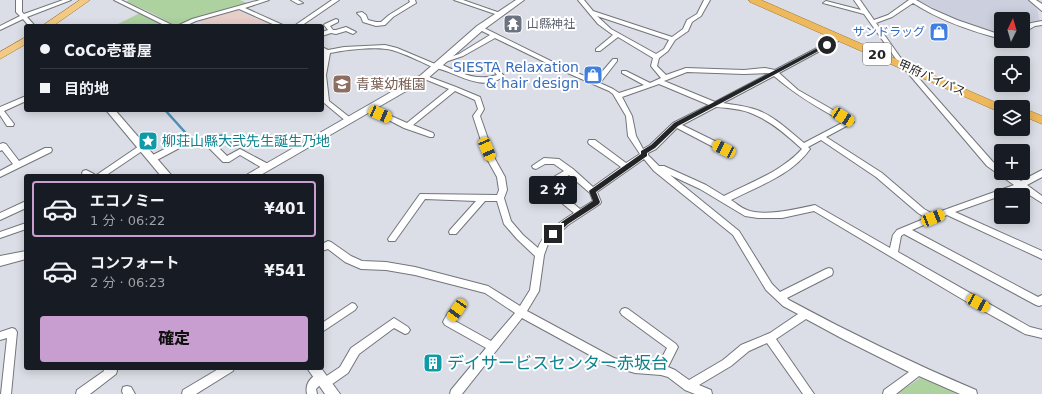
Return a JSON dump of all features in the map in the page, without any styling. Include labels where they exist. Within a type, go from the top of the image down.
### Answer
[{"type":"highway","name":"甲府バイパス","points":[[753,0],[994,105]]},
{"type":"highway","name":"甲府バイパス","points":[[763,0],[995,100]]},
{"type":"highway","points":[[1030,115],[1042,120]]},
{"type":"highway","points":[[1030,121],[1042,126]]},
{"type":"main road","points":[[50,24],[86,0]]},
{"type":"main road","points":[[0,56],[24,41]]},
{"type":"street","points":[[19,0],[19,12],[30,24]]},
{"type":"street","points":[[0,28],[23,16],[68,0]]},
{"type":"street","points":[[118,0],[167,24]]},
{"type":"street","points":[[243,0],[253,4]]},
{"type":"street","points":[[185,24],[266,0]]},
{"type":"street","points":[[294,0],[300,3]]},
{"type":"street","points":[[300,24],[336,0]]},
{"type":"street","points":[[360,13],[364,16],[365,21],[374,25],[380,25],[412,3],[412,0]]},
{"type":"street","points":[[456,0],[500,14]]},
{"type":"street","points":[[255,174],[424,77],[480,28],[521,0]]},
{"type":"street","points":[[581,0],[600,23],[656,58]]},
{"type":"street","points":[[665,78],[654,66],[656,58],[666,50],[673,39],[686,30],[689,21],[699,15],[707,0]]},
{"type":"street","points":[[857,0],[898,58],[990,164],[994,167]]},
{"type":"street","points":[[873,22],[890,16],[912,0],[924,7],[970,27],[994,35]]},
{"type":"street","points":[[1032,0],[1042,8]]},
{"type":"street","points":[[826,3],[866,13]]},
{"type":"street","points":[[242,8],[278,24]]},
{"type":"street","points":[[591,12],[673,39]]},
{"type":"street","points":[[336,21],[327,25],[331,30],[336,32],[346,29],[353,32]]},
{"type":"street","points":[[1030,26],[1033,24],[1042,23]]},
{"type":"street","points":[[480,28],[565,70],[611,90],[618,96],[628,116],[632,136],[644,153],[654,165],[736,233],[769,287],[786,304],[918,371],[971,394]]},
{"type":"street","points":[[324,33],[331,30]]},
{"type":"street","points":[[440,64],[461,55],[495,35]]},
{"type":"street","points":[[598,50],[617,35]]},
{"type":"street","points":[[593,191],[653,147],[676,125],[840,38]]},
{"type":"street","points":[[324,63],[325,51],[344,48],[385,47],[440,64],[477,81],[490,81],[501,76],[496,70]]},
{"type":"street","points":[[596,83],[615,60]]},
{"type":"street","points":[[618,96],[648,86],[686,70],[744,72],[765,70],[774,73],[796,91],[816,104],[850,122],[803,146]]},
{"type":"street","points":[[624,72],[648,86]]},
{"type":"street","points":[[424,77],[478,99],[482,109],[476,116],[485,146],[502,177],[503,190],[500,198],[508,222],[520,237],[540,255]]},
{"type":"street","points":[[658,82],[714,104],[747,109],[756,112],[769,118],[806,150],[801,156],[785,168],[724,200]]},
{"type":"street","points":[[407,126],[454,88]]},
{"type":"street","points":[[10,124],[0,110],[24,99]]},
{"type":"street","points":[[324,102],[349,120]]},
{"type":"street","points":[[112,112],[165,174]]},
{"type":"street","points":[[380,114],[430,135]]},
{"type":"street","points":[[676,125],[724,149]]},
{"type":"street","points":[[821,137],[879,175],[922,211],[933,218]]},
{"type":"street","points":[[152,159],[187,141],[190,143],[207,141],[226,160],[240,152],[267,167]]},
{"type":"street","points":[[592,142],[626,167]]},
{"type":"street","points":[[0,148],[3,146],[18,165]]},
{"type":"street","points":[[102,174],[142,147]]},
{"type":"street","points":[[0,174],[48,150]]},
{"type":"street","points":[[455,394],[491,346],[521,312],[534,291],[540,255],[544,242],[566,223],[597,202],[593,191],[556,160],[544,162],[536,166]]},
{"type":"street","points":[[654,165],[709,191],[745,213],[758,215],[782,215],[816,208],[965,296],[1028,331],[1042,334]]},
{"type":"street","points":[[548,184],[570,171]]},
{"type":"street","points":[[893,253],[897,235],[900,232],[947,212],[1021,186],[1042,173]]},
{"type":"street","points":[[1013,180],[1042,200]]},
{"type":"street","points":[[698,202],[709,191]]},
{"type":"street","points":[[554,192],[580,213]]},
{"type":"street","points":[[392,239],[423,196],[500,198]]},
{"type":"street","points":[[453,232],[483,198]]},
{"type":"street","points":[[0,217],[24,205]]},
{"type":"street","points":[[947,212],[1042,255]]},
{"type":"street","points":[[0,234],[24,227]]},
{"type":"street","points":[[905,230],[1039,302],[1042,300]]},
{"type":"street","points":[[324,247],[328,244],[348,260],[361,265],[386,266],[414,271],[488,290],[521,312],[612,362],[635,368],[662,370],[672,374],[689,386],[707,394]]},
{"type":"street","points":[[0,261],[24,255]]},
{"type":"street","points":[[779,297],[829,272]]},
{"type":"street","points":[[324,327],[352,307]]},
{"type":"street","points":[[457,310],[448,322],[491,346]]},
{"type":"street","points":[[625,312],[673,347],[662,370]]},
{"type":"street","points":[[689,386],[727,363],[744,348],[769,338],[806,314]]},
{"type":"street","points":[[312,394],[311,387],[319,376],[344,370],[355,351],[394,322],[405,330]]},
{"type":"street","points":[[0,336],[12,332],[6,394]]},
{"type":"street","points":[[769,338],[809,394]]},
{"type":"street","points":[[81,394],[112,371],[111,370]]},
{"type":"street","points":[[188,394],[226,370]]},
{"type":"street","points":[[888,394],[918,371]]},
{"type":"street","points":[[319,376],[333,394]]},
{"type":"shaded area","points":[[917,0],[1029,0],[1036,5],[1040,21],[1030,22],[1030,12],[994,12],[994,33],[967,24]]},
{"type":"shaded area","points":[[238,10],[271,24],[203,24],[198,21]]},
{"type":"green space","points":[[129,0],[240,0],[249,4],[181,24],[172,24],[150,12],[126,2]]},
{"type":"green space","points":[[140,13],[163,24],[118,24]]},
{"type":"green space","points":[[920,378],[964,394],[897,394]]},
{"type":"waterway","points":[[167,112],[193,141]]},
{"type":"waterway","points":[[205,140],[223,135],[236,147]]},
{"type":"place","name":"山縣神社","points":[[513,24]]},
{"type":"place","name":"サンドラッグ","points":[[939,32]]},
{"type":"place","name":"SIESTA Relaxation & hair design","points":[[593,75]]},
{"type":"place","name":"青葉幼稚園","points":[[342,84]]},
{"type":"place","name":"柳荘山縣大弐先生誕生乃地","points":[[148,141]]},
{"type":"place","name":"デイサービスセンター赤坂台","points":[[433,363]]},
{"type":"route","points":[[553,234],[566,223],[597,202],[593,191],[644,154],[643,152],[653,147],[676,125],[827,45]]}]
